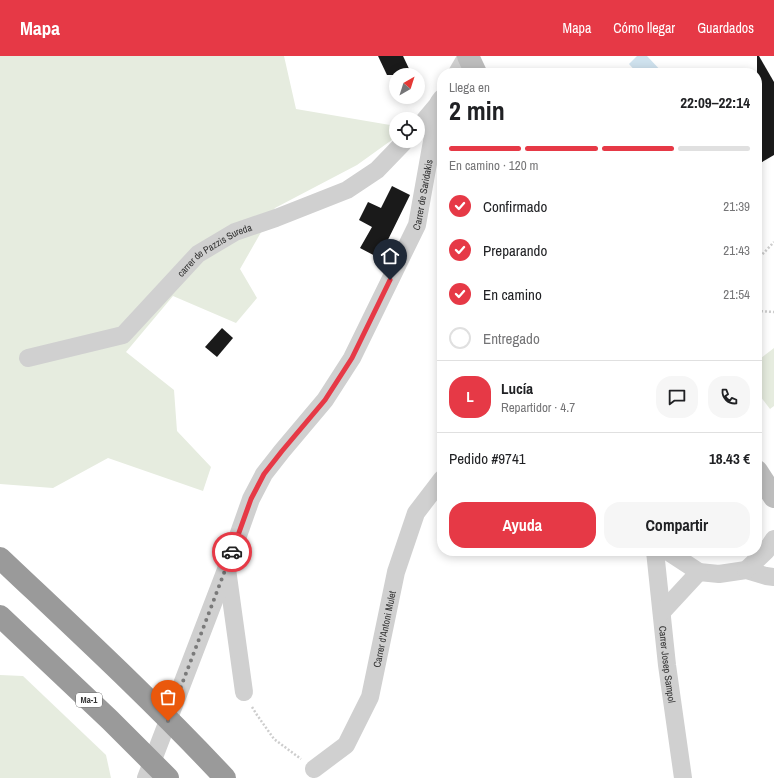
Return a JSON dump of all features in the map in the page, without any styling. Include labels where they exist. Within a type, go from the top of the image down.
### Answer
[{"type":"highway","points":[[0,558],[148,700],[225,778]]},
{"type":"highway","name":"Ma-1","points":[[0,616],[104,714],[168,778]]},
{"type":"street","points":[[460,68],[468,56]]},
{"type":"street","points":[[468,56],[474,68]]},
{"type":"street","points":[[425,119],[437,105]]},
{"type":"street","name":"Carrer de Saridakis","points":[[146,778],[227,567],[251,499],[264,474],[325,400],[352,358],[417,225],[437,121]]},
{"type":"street","name":"carrer de Pazzis Sureda","points":[[28,358],[123,335],[198,254],[235,232],[276,218],[347,190],[377,170],[398,148]]},
{"type":"street","points":[[762,479],[774,497]]},
{"type":"street","name":"Carrer d'Antoni Mulet","points":[[314,769],[346,745],[370,697],[396,572],[416,513],[437,486]]},
{"type":"street","points":[[762,555],[774,538]]},
{"type":"street","name":"Carrer Josep Sampol","points":[[656,556],[667,665],[683,778]]},
{"type":"street","points":[[675,556],[699,572],[719,574],[746,570],[774,577]]},
{"type":"street","points":[[746,570],[761,556]]},
{"type":"street","points":[[227,567],[244,692]]},
{"type":"street","points":[[662,612],[699,572]]},
{"type":"path","points":[[762,255],[774,242]]},
{"type":"path","points":[[762,311],[774,312]]},
{"type":"path","points":[[244,692],[257,715],[274,739],[314,769]]},
{"type":"shaded area","points":[[0,56],[284,56],[296,109],[389,125],[389,142],[357,165],[275,208],[240,269],[257,298],[236,323],[173,296],[126,352],[174,390],[177,431],[211,467],[203,491],[108,458],[53,488],[0,484]]},
{"type":"shaded area","points":[[774,348],[774,406],[770,409],[762,399],[762,357]]},
{"type":"shaded area","points":[[0,675],[23,676],[106,755],[111,778],[0,778]]},
{"type":"water","points":[[637,56],[647,56],[658,68],[633,68],[629,64]]},
{"type":"building","points":[[378,56],[403,56],[409,68],[389,68],[389,75],[387,75]]},
{"type":"building","points":[[757,56],[759,56],[774,82],[774,155],[762,162],[762,68],[757,68]]},
{"type":"building","points":[[392,186],[410,195],[379,258],[360,248],[372,227],[359,220],[368,202],[381,208]]},
{"type":"building","points":[[222,328],[233,338],[217,357],[205,347]]},
{"type":"way so far","points":[[168,721],[232,552]]},
{"type":"route","points":[[232,552],[251,499],[264,474],[325,400],[352,358],[390,280]]}]
